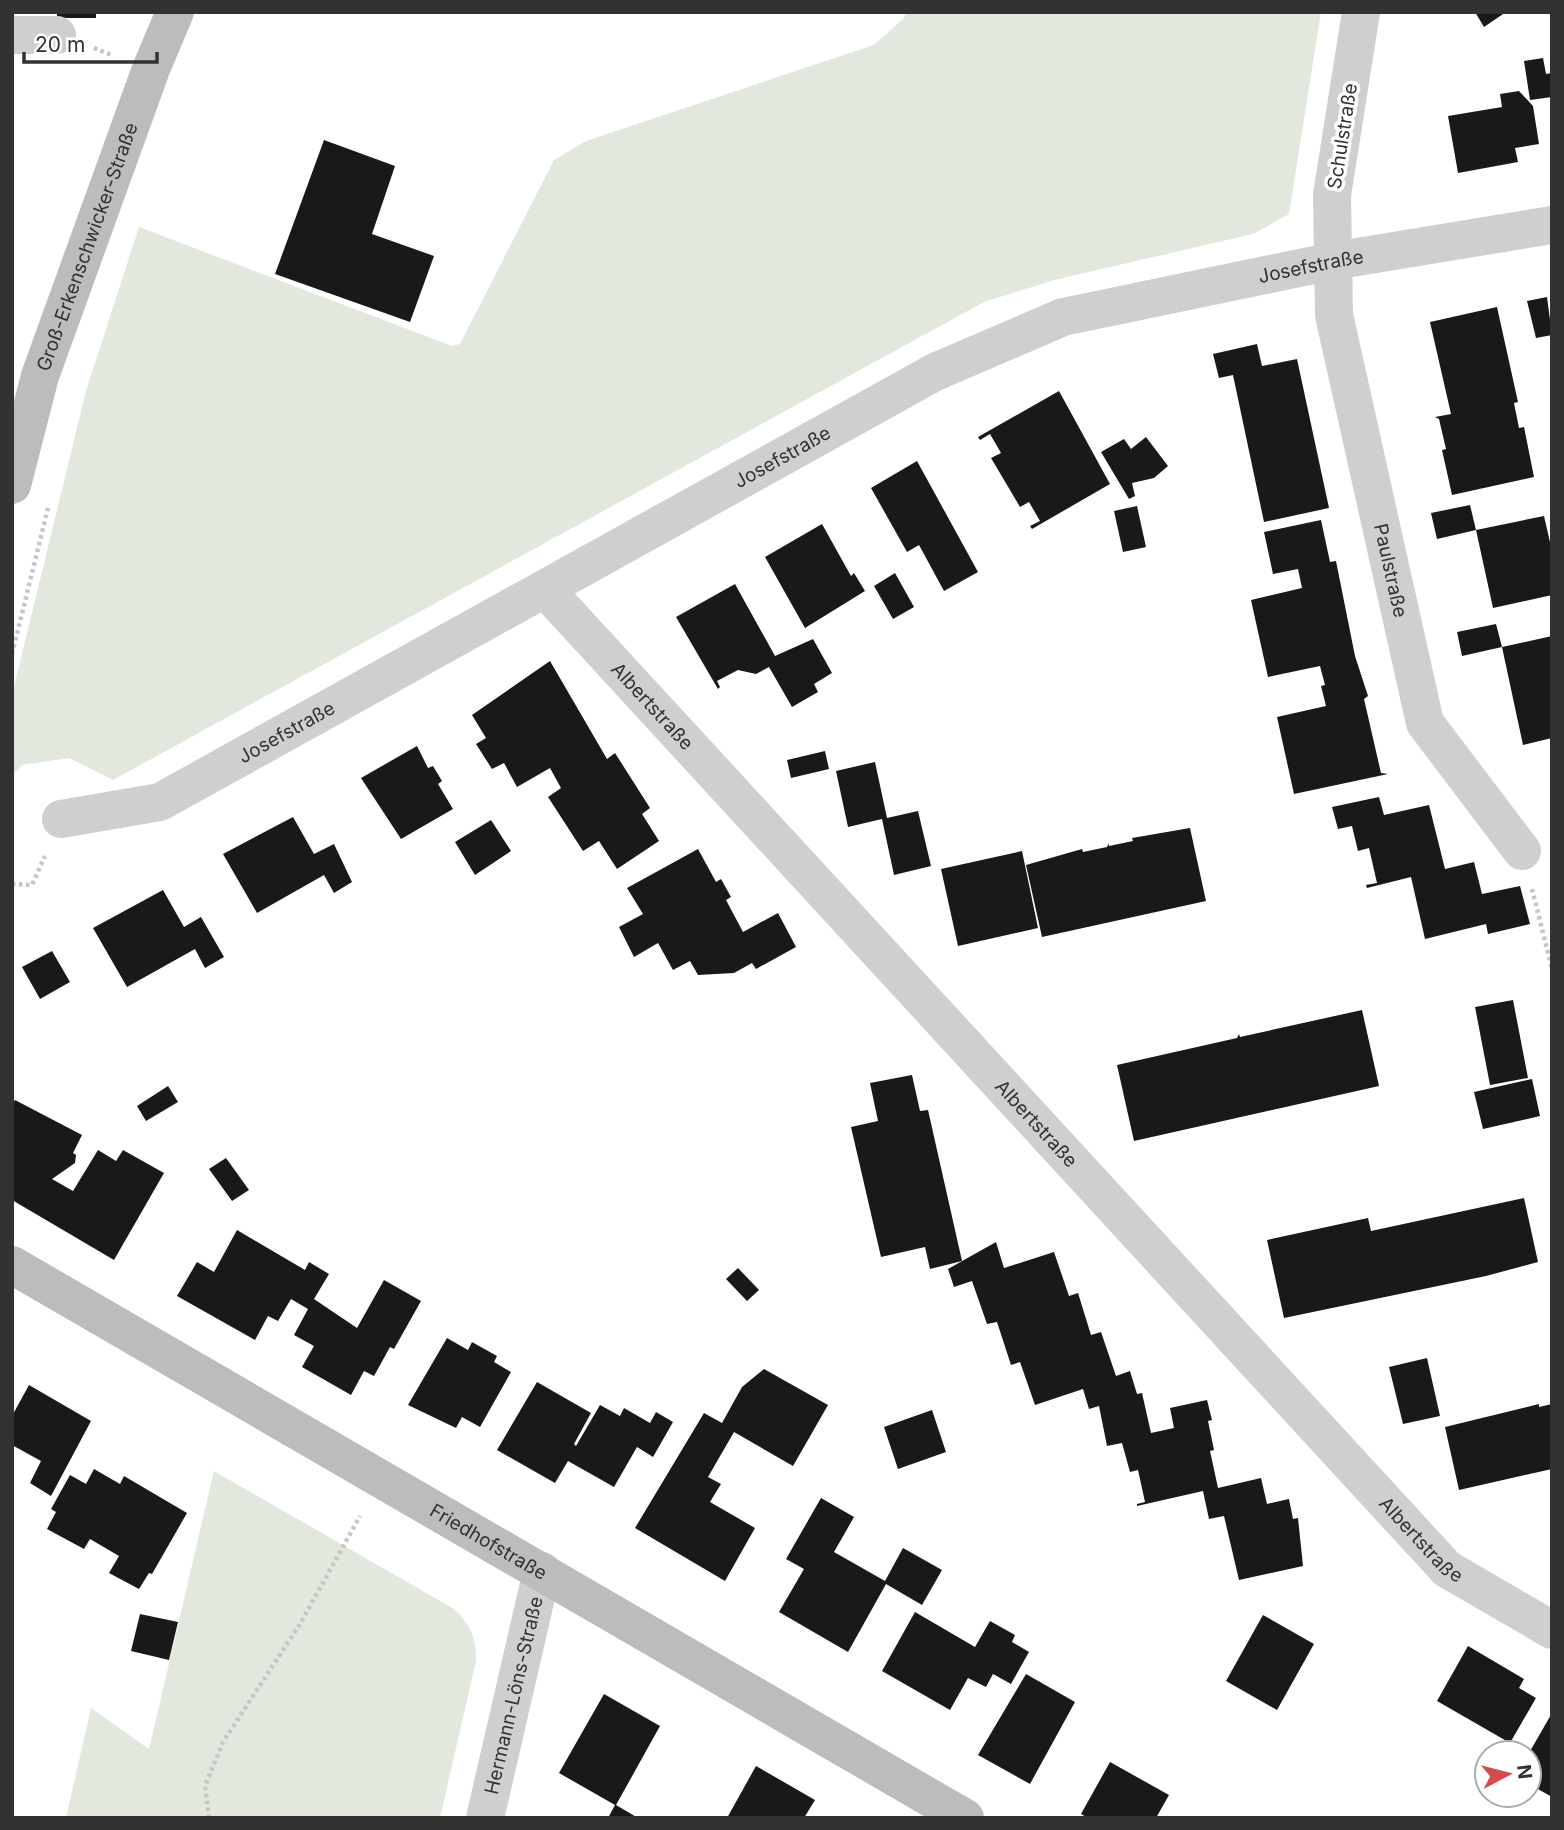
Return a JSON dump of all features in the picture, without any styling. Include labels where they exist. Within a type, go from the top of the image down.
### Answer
[{"type":"main road","name":"Groß-Erkenschwicker-Straße","points":[[12,485],[40,376],[151,69],[175,12]]},
{"type":"main road","name":"Friedhofstraße","points":[[12,1265],[965,1818]]},
{"type":"street","name":"Schulstraße","points":[[1333,261],[1332,195],[1361,12]]},
{"type":"street","name":"Josefstraße","points":[[61,819],[160,802],[934,372],[1063,317],[1333,261],[1552,225]]},
{"type":"street","name":"Paulstraße","points":[[1333,261],[1334,315],[1425,723],[1522,851]]},
{"type":"street","name":"Albertstraße","points":[[545,589],[1447,1569],[1552,1630]]},
{"type":"street","name":"Hermann-Löns-Straße","points":[[485,1818],[542,1571]]},
{"type":"path","points":[[36,29],[151,69]]},
{"type":"path","points":[[1522,851],[1552,969]]},
{"type":"path","points":[[209,1818],[205,1786],[223,1742],[300,1624],[381,1479]]},
{"type":"shaded area","points":[[906,12],[1321,12],[1289,214],[1253,234],[1054,280],[984,302],[113,780],[69,758],[22,765],[12,776],[12,695],[86,391],[139,227],[452,346],[460,344],[554,160],[586,141],[874,45],[904,18]]},
{"type":"shaded area","points":[[214,1471],[454,1609],[468,1626],[474,1639],[476,1661],[440,1818],[66,1818],[91,1708],[149,1749]]},
{"type":"building","points":[[57,12],[96,12],[96,18],[57,18]]},
{"type":"building","points":[[1475,12],[1506,12],[1484,27]]},
{"type":"building","points":[[1543,58],[1546,74],[1552,73],[1552,97],[1530,100],[1524,61]]},
{"type":"building","points":[[1519,91],[1533,106],[1539,144],[1515,148],[1518,162],[1458,173],[1448,116],[1502,107],[1500,94]]},
{"type":"building","points":[[324,140],[395,166],[372,234],[434,256],[410,322],[275,274]]},
{"type":"building","points":[[1547,297],[1552,335],[1536,338],[1527,301]]},
{"type":"building","points":[[1497,307],[1518,402],[1514,403],[1519,428],[1524,427],[1534,477],[1452,495],[1442,450],[1446,449],[1439,419],[1435,417],[1451,414],[1430,322]]},
{"type":"building","points":[[1257,344],[1262,366],[1297,359],[1329,508],[1264,522],[1233,375],[1219,378],[1213,354]]},
{"type":"building","points":[[1059,391],[1110,484],[1032,529],[1030,526],[1040,521],[1029,502],[1020,507],[991,458],[1001,453],[990,434],[980,440],[978,437]]},
{"type":"building","points":[[1146,437],[1168,466],[1154,478],[1132,483],[1135,496],[1129,499],[1101,452],[1124,439],[1131,449]]},
{"type":"building","points":[[917,461],[978,572],[944,591],[919,545],[907,552],[871,488]]},
{"type":"building","points":[[1470,505],[1476,530],[1437,539],[1431,513]]},
{"type":"building","points":[[1137,506],[1146,547],[1123,552],[1114,511]]},
{"type":"building","points":[[1544,516],[1552,551],[1552,595],[1493,608],[1476,530]]},
{"type":"building","points":[[1321,520],[1330,562],[1336,561],[1355,656],[1368,696],[1364,699],[1381,773],[1388,774],[1294,794],[1277,717],[1326,706],[1321,686],[1325,685],[1320,666],[1268,677],[1251,600],[1302,588],[1298,569],[1273,574],[1264,532]]},
{"type":"building","points":[[822,524],[851,576],[854,573],[865,591],[805,628],[765,557]]},
{"type":"building","points":[[895,573],[914,607],[893,619],[874,586]]},
{"type":"building","points":[[735,584],[775,656],[813,639],[832,673],[814,684],[818,692],[792,707],[769,667],[756,674],[738,670],[717,681],[720,687],[718,689],[676,617]]},
{"type":"building","points":[[1496,624],[1502,647],[1462,656],[1457,632]]},
{"type":"building","points":[[1552,636],[1552,738],[1523,745],[1502,647]]},
{"type":"building","points":[[550,661],[607,759],[615,753],[650,808],[642,814],[659,841],[617,869],[599,841],[583,851],[548,797],[561,788],[550,768],[517,787],[504,763],[492,769],[476,744],[486,738],[472,715]]},
{"type":"building","points":[[417,746],[428,768],[433,766],[442,781],[438,784],[453,809],[401,839],[361,778]]},
{"type":"building","points":[[825,751],[829,769],[791,778],[787,760]]},
{"type":"building","points":[[875,762],[887,818],[918,811],[931,866],[894,875],[882,819],[848,827],[836,771]]},
{"type":"building","points":[[1379,797],[1384,815],[1429,805],[1445,869],[1474,862],[1482,894],[1520,886],[1530,924],[1488,934],[1486,924],[1425,939],[1411,877],[1367,888],[1366,885],[1377,883],[1369,848],[1358,851],[1352,826],[1338,829],[1332,807]]},
{"type":"building","points":[[293,817],[314,854],[334,844],[352,882],[334,893],[324,875],[257,913],[223,854]]},
{"type":"building","points":[[491,820],[511,851],[475,875],[455,842]]},
{"type":"building","points":[[1190,828],[1206,901],[1042,937],[1026,865],[1082,849],[1083,852],[1107,847],[1109,843],[1109,846],[1133,841],[1132,838]]},
{"type":"building","points":[[698,849],[716,882],[721,879],[731,897],[726,900],[743,932],[778,913],[796,947],[756,969],[752,963],[734,973],[698,975],[690,961],[673,970],[658,943],[634,957],[619,927],[643,914],[627,888]]},
{"type":"building","points":[[1022,851],[1038,928],[958,946],[941,869]]},
{"type":"building","points":[[163,890],[184,927],[201,917],[224,957],[205,968],[195,949],[127,987],[93,928]]},
{"type":"building","points":[[52,951],[70,982],[40,999],[22,967]]},
{"type":"building","points":[[1513,1000],[1528,1078],[1490,1085],[1475,1007]]},
{"type":"building","points":[[1362,1010],[1379,1086],[1134,1141],[1117,1065],[1237,1038],[1239,1034],[1240,1037]]},
{"type":"building","points":[[912,1075],[920,1111],[928,1110],[962,1261],[930,1269],[925,1247],[881,1257],[851,1127],[878,1121],[870,1083]]},
{"type":"building","points":[[1532,1079],[1540,1116],[1483,1129],[1474,1092]]},
{"type":"building","points":[[168,1086],[178,1102],[146,1121],[137,1106]]},
{"type":"building","points":[[15,1100],[82,1135],[73,1153],[76,1155],[75,1163],[52,1179],[73,1191],[98,1150],[116,1161],[123,1150],[164,1173],[114,1260],[12,1200],[12,1104]]},
{"type":"building","points":[[226,1158],[249,1190],[232,1201],[209,1169]]},
{"type":"building","points":[[1524,1198],[1538,1262],[1486,1276],[1284,1318],[1267,1240],[1368,1218],[1371,1231]]},
{"type":"building","points":[[237,1230],[305,1270],[309,1262],[329,1274],[314,1299],[357,1328],[384,1280],[421,1301],[394,1349],[390,1347],[374,1376],[364,1371],[351,1395],[302,1367],[314,1346],[294,1335],[308,1309],[291,1299],[278,1321],[268,1316],[255,1340],[177,1296],[197,1262],[214,1272]]},
{"type":"building","points":[[996,1242],[1004,1268],[1054,1252],[1069,1296],[1078,1293],[1091,1335],[1101,1332],[1116,1376],[1130,1371],[1137,1394],[1142,1393],[1151,1433],[1174,1428],[1170,1408],[1207,1400],[1212,1420],[1208,1421],[1214,1450],[1210,1451],[1218,1488],[1261,1478],[1267,1504],[1289,1499],[1293,1519],[1298,1518],[1303,1566],[1239,1580],[1224,1516],[1209,1519],[1203,1491],[1137,1506],[1145,1502],[1138,1470],[1130,1472],[1122,1443],[1107,1446],[1099,1406],[1089,1409],[1083,1389],[1035,1405],[1020,1362],[1011,1365],[997,1322],[987,1324],[972,1281],[954,1287],[948,1269]]},
{"type":"building","points":[[738,1268],[759,1290],[747,1301],[726,1279]]},
{"type":"building","points":[[447,1338],[468,1350],[472,1342],[497,1356],[494,1362],[511,1372],[480,1427],[462,1417],[456,1428],[408,1405]]},
{"type":"building","points":[[1427,1358],[1440,1416],[1403,1424],[1389,1367]]},
{"type":"building","points":[[764,1369],[828,1405],[793,1466],[734,1432],[708,1477],[721,1484],[710,1502],[755,1528],[725,1581],[635,1528],[704,1413],[722,1423],[742,1387]]},
{"type":"building","points":[[537,1382],[591,1413],[574,1444],[576,1446],[600,1405],[620,1416],[624,1408],[650,1423],[656,1412],[673,1422],[653,1457],[637,1447],[614,1487],[568,1461],[555,1483],[497,1450]]},
{"type":"building","points":[[29,1385],[91,1421],[51,1496],[30,1483],[41,1461],[12,1445],[12,1416]]},
{"type":"building","points":[[1539,1404],[1539,1407],[1552,1404],[1552,1469],[1459,1490],[1445,1427]]},
{"type":"building","points":[[932,1410],[946,1452],[898,1469],[884,1427]]},
{"type":"building","points":[[94,1469],[120,1484],[124,1476],[187,1513],[152,1574],[149,1573],[139,1589],[109,1573],[119,1556],[90,1539],[84,1549],[47,1529],[56,1512],[51,1509],[70,1475],[86,1484]]},
{"type":"building","points":[[821,1498],[854,1517],[834,1552],[885,1581],[903,1548],[942,1570],[922,1605],[886,1584],[848,1652],[779,1612],[804,1569],[786,1559]]},
{"type":"building","points":[[915,1612],[975,1647],[990,1621],[1015,1635],[1012,1642],[1029,1652],[1011,1684],[993,1674],[986,1687],[968,1678],[950,1710],[882,1671]]},
{"type":"building","points":[[140,1614],[178,1622],[169,1660],[131,1651]]},
{"type":"building","points":[[1263,1615],[1314,1644],[1277,1710],[1226,1681]]},
{"type":"building","points":[[1468,1646],[1524,1679],[1519,1688],[1536,1698],[1512,1739],[1503,1739],[1437,1701]]},
{"type":"building","points":[[1026,1674],[1075,1702],[1030,1784],[978,1755]]},
{"type":"building","points":[[604,1694],[660,1726],[616,1805],[638,1818],[608,1818],[615,1805],[559,1773]]},
{"type":"building","points":[[1552,1713],[1552,1797],[1543,1792],[1543,1739],[1537,1739]]},
{"type":"building","points":[[1110,1762],[1169,1795],[1156,1818],[1088,1818],[1081,1814]]},
{"type":"building","points":[[756,1766],[815,1800],[804,1818],[727,1818]]}]
